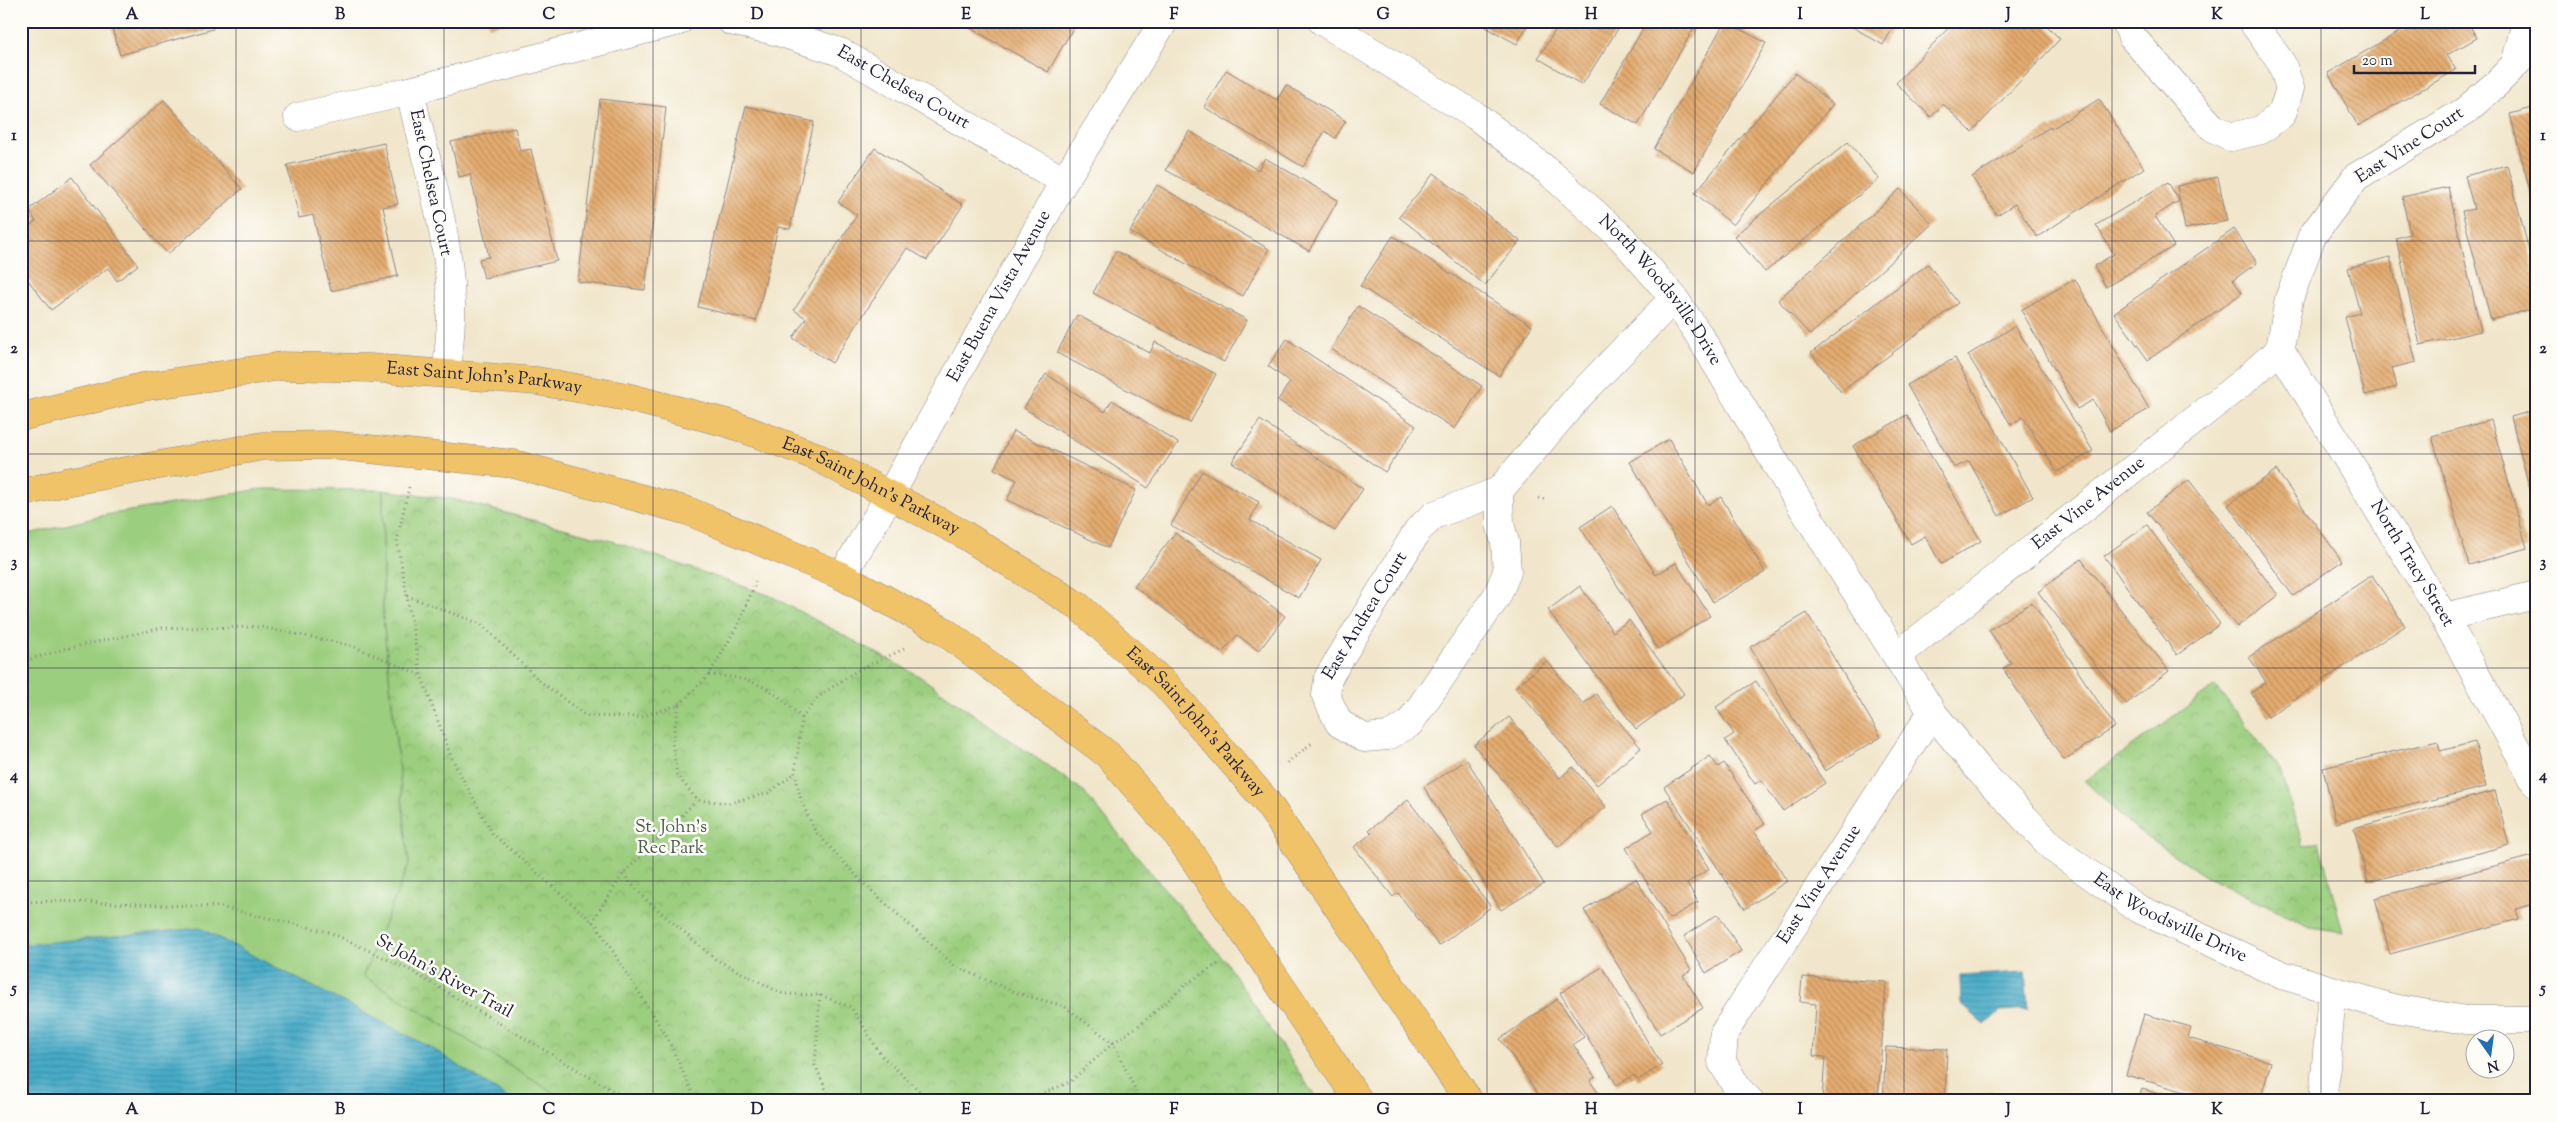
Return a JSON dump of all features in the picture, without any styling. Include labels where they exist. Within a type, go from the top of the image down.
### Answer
[{"type":"main road","name":"East Saint John's Parkway","points":[[21,416],[142,387],[282,366],[370,368],[447,373],[564,386],[627,397],[731,424],[815,456],[964,534],[1078,606],[1165,684],[1266,801],[1468,1101]]},
{"type":"main road","points":[[21,493],[75,480],[263,446],[330,446],[417,454],[514,464],[688,511],[842,576],[944,631],[1107,754],[1179,836],[1359,1101]]},
{"type":"street","name":"East Chelsea Court","points":[[447,373],[451,304],[443,231],[410,91],[679,21]]},
{"type":"street","name":"East Chelsea Court","points":[[731,21],[775,31],[840,52],[1064,181]]},
{"type":"street","name":"East Buena Vista Avenue","points":[[842,576],[890,495],[1064,181],[1164,21]]},
{"type":"street","name":"North Woodsville Drive","points":[[1322,21],[1476,116],[1549,172],[1622,238],[1674,298],[1897,656]]},
{"type":"street","points":[[2126,21],[2132,36],[2212,127],[2231,137],[2261,130],[2282,114],[2290,88],[2282,64],[2252,21]]},
{"type":"street","points":[[2514,65],[2524,30],[2524,21]]},
{"type":"street","name":"East Vine Court","points":[[2280,349],[2288,299],[2312,236],[2356,177],[2465,111],[2536,44]]},
{"type":"street","points":[[298,117],[410,91]]},
{"type":"street","points":[[1500,491],[1578,397],[1674,298]]},
{"type":"street","name":"North Tracy Street","points":[[2280,349],[2444,617],[2536,784]]},
{"type":"street","name":"East Vine Avenue","points":[[1897,656],[2249,378],[2280,349]]},
{"type":"street","name":"East Andrea Court","points":[[1500,491],[1500,524],[1505,542],[1507,572],[1497,596],[1409,724],[1388,736],[1364,738],[1338,723],[1326,696],[1328,678],[1418,530],[1434,515],[1500,491]]},
{"type":"street","points":[[2444,617],[2536,595]]},
{"type":"street","name":"East Woodsville Drive","points":[[1897,656],[1932,712],[1981,772],[2054,849],[2137,908],[2250,962],[2332,992],[2392,1008],[2466,1020],[2536,1020]]},
{"type":"street","name":"East Vine Avenue","points":[[1750,1101],[1738,1089],[1722,1062],[1724,1033],[1932,712]]},
{"type":"street","points":[[2323,1101],[2332,992]]},
{"type":"path","points":[[417,454],[397,540],[421,675],[451,757],[492,833],[597,926],[668,1039],[696,1101]]},
{"type":"path","points":[[407,596],[481,624],[540,681],[586,716],[640,717],[678,705],[709,675],[738,625],[771,546]]},
{"type":"path","points":[[21,662],[65,649],[162,628],[261,627],[353,646],[421,675]]},
{"type":"path","points":[[944,631],[856,671],[818,696],[802,718],[795,773],[801,800],[815,831],[863,883],[956,967],[1020,994],[1064,1006],[1114,1043],[1141,1101]]},
{"type":"path","points":[[709,675],[739,677],[760,684],[780,696],[802,718]]},
{"type":"path","points":[[678,705],[672,743],[677,775],[697,800],[729,803],[768,793],[795,773]]},
{"type":"path","points":[[592,922],[623,874],[697,800]]},
{"type":"path","points":[[623,874],[643,897],[715,959],[783,994],[820,995],[852,1007],[882,1056],[924,1095],[937,1101]]},
{"type":"path","name":"St John's River Trail","points":[[21,902],[56,901],[221,907],[329,932],[408,969],[630,1101]]},
{"type":"path","points":[[1025,1101],[1070,1082],[1114,1043],[1142,1023],[1190,982],[1252,943]]},
{"type":"path","points":[[820,995],[815,1065],[831,1101]]},
{"type":"green space","points":[[261,489],[383,490],[383,617],[409,864],[363,976],[567,1101],[21,1101],[21,536],[106,515]]},
{"type":"green space","name":"St. John's Rec Park","points":[[383,490],[453,499],[612,541],[771,596],[919,676],[1082,790],[1225,961],[1318,1101],[567,1101],[363,976],[409,864],[383,617]]},
{"type":"green space","points":[[2215,686],[2281,770],[2303,846],[2319,842],[2343,932],[2310,927],[2205,876],[2135,829],[2085,781]]},
{"type":"water","points":[[200,928],[432,1048],[512,1101],[21,1101],[21,945]]},
{"type":"water","points":[[2025,972],[2028,1009],[2000,1011],[1985,1025],[1961,1004],[1960,976]]},
{"type":"building","points":[[110,21],[211,21],[213,29],[120,55]]},
{"type":"building","points":[[394,21],[406,21],[403,27]]},
{"type":"building","points":[[488,21],[510,21],[510,22],[489,27]]},
{"type":"building","points":[[964,21],[1077,21],[1048,72],[963,24]]},
{"type":"building","points":[[1481,21],[1530,21],[1517,44],[1480,24]]},
{"type":"building","points":[[1561,21],[1623,21],[1582,85],[1538,58]]},
{"type":"building","points":[[1647,21],[1698,21],[1638,125],[1600,104]]},
{"type":"building","points":[[1725,21],[1766,43],[1694,172],[1654,149]]},
{"type":"building","points":[[1843,21],[1897,21],[1883,45]]},
{"type":"building","points":[[1955,21],[2042,21],[2060,39],[1972,132],[1943,104],[1931,117],[1896,83]]},
{"type":"building","points":[[2339,21],[2350,21],[2342,26]]},
{"type":"building","points":[[2418,21],[2467,21],[2477,38],[2447,55],[2456,70],[2358,126],[2328,73]]},
{"type":"building","points":[[1226,70],[1277,100],[1286,85],[1346,121],[1335,138],[1325,131],[1303,167],[1204,107]]},
{"type":"building","points":[[1795,73],[1833,104],[1733,225],[1695,193]]},
{"type":"building","points":[[600,99],[666,107],[645,290],[578,282]]},
{"type":"building","points":[[2099,99],[2144,168],[2037,237],[2015,204],[1997,215],[1972,177],[2050,127],[2051,129]]},
{"type":"building","points":[[164,100],[242,189],[168,254],[90,165]]},
{"type":"building","points":[[746,106],[814,122],[790,229],[778,227],[756,321],[698,307]]},
{"type":"building","points":[[2536,107],[2536,210],[2535,210],[2510,114]]},
{"type":"building","points":[[515,128],[520,151],[531,149],[557,261],[484,278],[479,259],[489,257],[470,174],[459,177],[451,142]]},
{"type":"building","points":[[1189,131],[1258,170],[1265,158],[1338,200],[1309,251],[1166,170]]},
{"type":"building","points":[[1848,142],[1879,179],[1765,272],[1734,236]]},
{"type":"building","points":[[384,143],[398,204],[383,207],[398,276],[331,291],[313,215],[299,218],[287,165]]},
{"type":"building","points":[[875,148],[963,205],[927,260],[907,248],[832,363],[793,338],[806,318],[794,310],[857,215],[838,202]]},
{"type":"building","points":[[2507,165],[2536,278],[2536,308],[2491,320],[2462,211],[2474,209],[2465,176]]},
{"type":"building","points":[[1434,173],[1520,241],[1485,285],[1399,217]]},
{"type":"building","points":[[72,177],[138,265],[117,281],[108,268],[51,310],[21,271],[21,232],[36,221],[29,210]]},
{"type":"building","points":[[2218,177],[2227,221],[2185,229],[2177,186]]},
{"type":"building","points":[[2168,182],[2179,201],[2155,216],[2174,246],[2106,287],[2094,266],[2114,254],[2096,225]]},
{"type":"building","points":[[1157,185],[1269,249],[1243,296],[1130,232]]},
{"type":"building","points":[[2448,187],[2481,331],[2420,345],[2396,238],[2410,234],[2402,197]]},
{"type":"building","points":[[1900,189],[1932,224],[1810,335],[1778,300]]},
{"type":"building","points":[[2234,229],[2257,263],[2233,280],[2242,293],[2148,360],[2114,313]]},
{"type":"building","points":[[1393,236],[1532,326],[1499,376],[1360,286]]},
{"type":"building","points":[[1116,251],[1247,320],[1224,362],[1093,293]]},
{"type":"building","points":[[2390,257],[2416,362],[2392,368],[2397,387],[2365,395],[2345,317],[2360,313],[2348,268]]},
{"type":"building","points":[[1928,264],[1958,303],[1841,392],[1811,353]]},
{"type":"building","points":[[2075,279],[2149,409],[2110,431],[2093,400],[2077,409],[2021,310]]},
{"type":"building","points":[[1358,306],[1482,386],[1455,429],[1331,349]]},
{"type":"building","points":[[1077,315],[1150,353],[1155,342],[1216,374],[1190,423],[1057,353]]},
{"type":"building","points":[[2015,326],[2093,451],[2057,472],[2023,417],[2011,425],[1968,355]]},
{"type":"building","points":[[1287,339],[1416,426],[1385,472],[1278,400],[1290,382],[1268,366]]},
{"type":"building","points":[[1955,358],[2033,497],[1999,516],[1969,461],[1954,468],[1907,385]]},
{"type":"building","points":[[1046,374],[1105,412],[1112,400],[1178,443],[1148,488],[1024,408]]},
{"type":"building","points":[[2536,410],[2536,509],[2535,509],[2511,417]]},
{"type":"building","points":[[1907,415],[1981,541],[1941,564],[1925,536],[1911,544],[1853,446]]},
{"type":"building","points":[[1260,420],[1363,489],[1335,531],[1232,462]]},
{"type":"building","points":[[2491,420],[2527,548],[2469,565],[2432,436]]},
{"type":"building","points":[[1013,431],[1136,490],[1108,548],[1007,500],[1017,480],[994,469]]},
{"type":"building","points":[[1669,439],[1708,505],[1721,497],[1765,572],[1713,602],[1630,462]]},
{"type":"building","points":[[2276,470],[2342,561],[2293,596],[2228,505]]},
{"type":"building","points":[[1202,471],[1259,502],[1250,520],[1321,560],[1299,598],[1171,525]]},
{"type":"building","points":[[2189,480],[2278,595],[2237,627],[2147,512]]},
{"type":"building","points":[[1612,506],[1656,575],[1676,563],[1710,616],[1658,649],[1580,527]]},
{"type":"building","points":[[2147,525],[2220,624],[2177,655],[2104,556]]},
{"type":"building","points":[[1175,533],[1285,616],[1259,651],[1237,635],[1222,653],[1134,586]]},
{"type":"building","points":[[2081,559],[2169,671],[2126,704],[2038,592]]},
{"type":"building","points":[[2372,575],[2405,626],[2268,717],[2251,693],[2266,682],[2249,657]]},
{"type":"building","points":[[1580,586],[1613,632],[1629,620],[1684,694],[1636,729],[1548,610]]},
{"type":"building","points":[[2032,602],[2115,727],[2064,760],[2003,669],[2011,663],[1989,630]]},
{"type":"building","points":[[1807,613],[1881,737],[1825,771],[1750,647]]},
{"type":"building","points":[[1547,661],[1583,704],[1596,694],[1641,748],[1597,785],[1515,687]]},
{"type":"building","points":[[1756,681],[1825,783],[1783,811],[1761,780],[1755,784],[1725,740],[1734,734],[1716,707]]},
{"type":"building","points":[[1509,717],[1560,778],[1573,767],[1606,807],[1558,847],[1474,745]]},
{"type":"building","points":[[2438,741],[2440,751],[2475,742],[2486,787],[2336,823],[2323,768]]},
{"type":"building","points":[[1710,756],[1718,767],[1724,763],[1765,824],[1754,831],[1787,881],[1745,909],[1664,787]]},
{"type":"building","points":[[1467,760],[1544,884],[1501,910],[1424,787]]},
{"type":"building","points":[[2495,791],[2509,845],[2368,882],[2354,828]]},
{"type":"building","points":[[1667,799],[1709,869],[1687,883],[1698,902],[1669,919],[1626,848],[1653,831],[1642,814]]},
{"type":"building","points":[[1408,800],[1491,907],[1439,946],[1398,893],[1393,897],[1354,847],[1372,833],[1369,830]]},
{"type":"building","points":[[2536,855],[2536,903],[2516,909],[2519,919],[2390,954],[2375,898]]},
{"type":"building","points":[[1636,879],[1691,970],[1683,975],[1703,1008],[1660,1034],[1584,910]]},
{"type":"building","points":[[1718,914],[1741,951],[1706,973],[1684,936]]},
{"type":"building","points":[[1602,967],[1662,1065],[1638,1080],[1634,1075],[1617,1085],[1560,993]]},
{"type":"building","points":[[1802,977],[1886,982],[1878,1101],[1822,1101],[1825,1057],[1813,1056],[1816,1004],[1800,1002]]},
{"type":"building","points":[[1557,999],[1584,1037],[1573,1044],[1595,1077],[1590,1081],[1604,1101],[1543,1101],[1500,1039]]},
{"type":"building","points":[[2144,1014],[2191,1027],[2188,1038],[2271,1062],[2260,1101],[2217,1101],[2126,1075]]},
{"type":"building","points":[[1886,1047],[1947,1049],[1945,1101],[1883,1101]]},
{"type":"building","points":[[2142,1089],[2179,1100],[2179,1101],[2138,1101]]},
{"type":"building","points":[[1956,1096],[1995,1096],[1995,1101],[1956,1101]]}]
